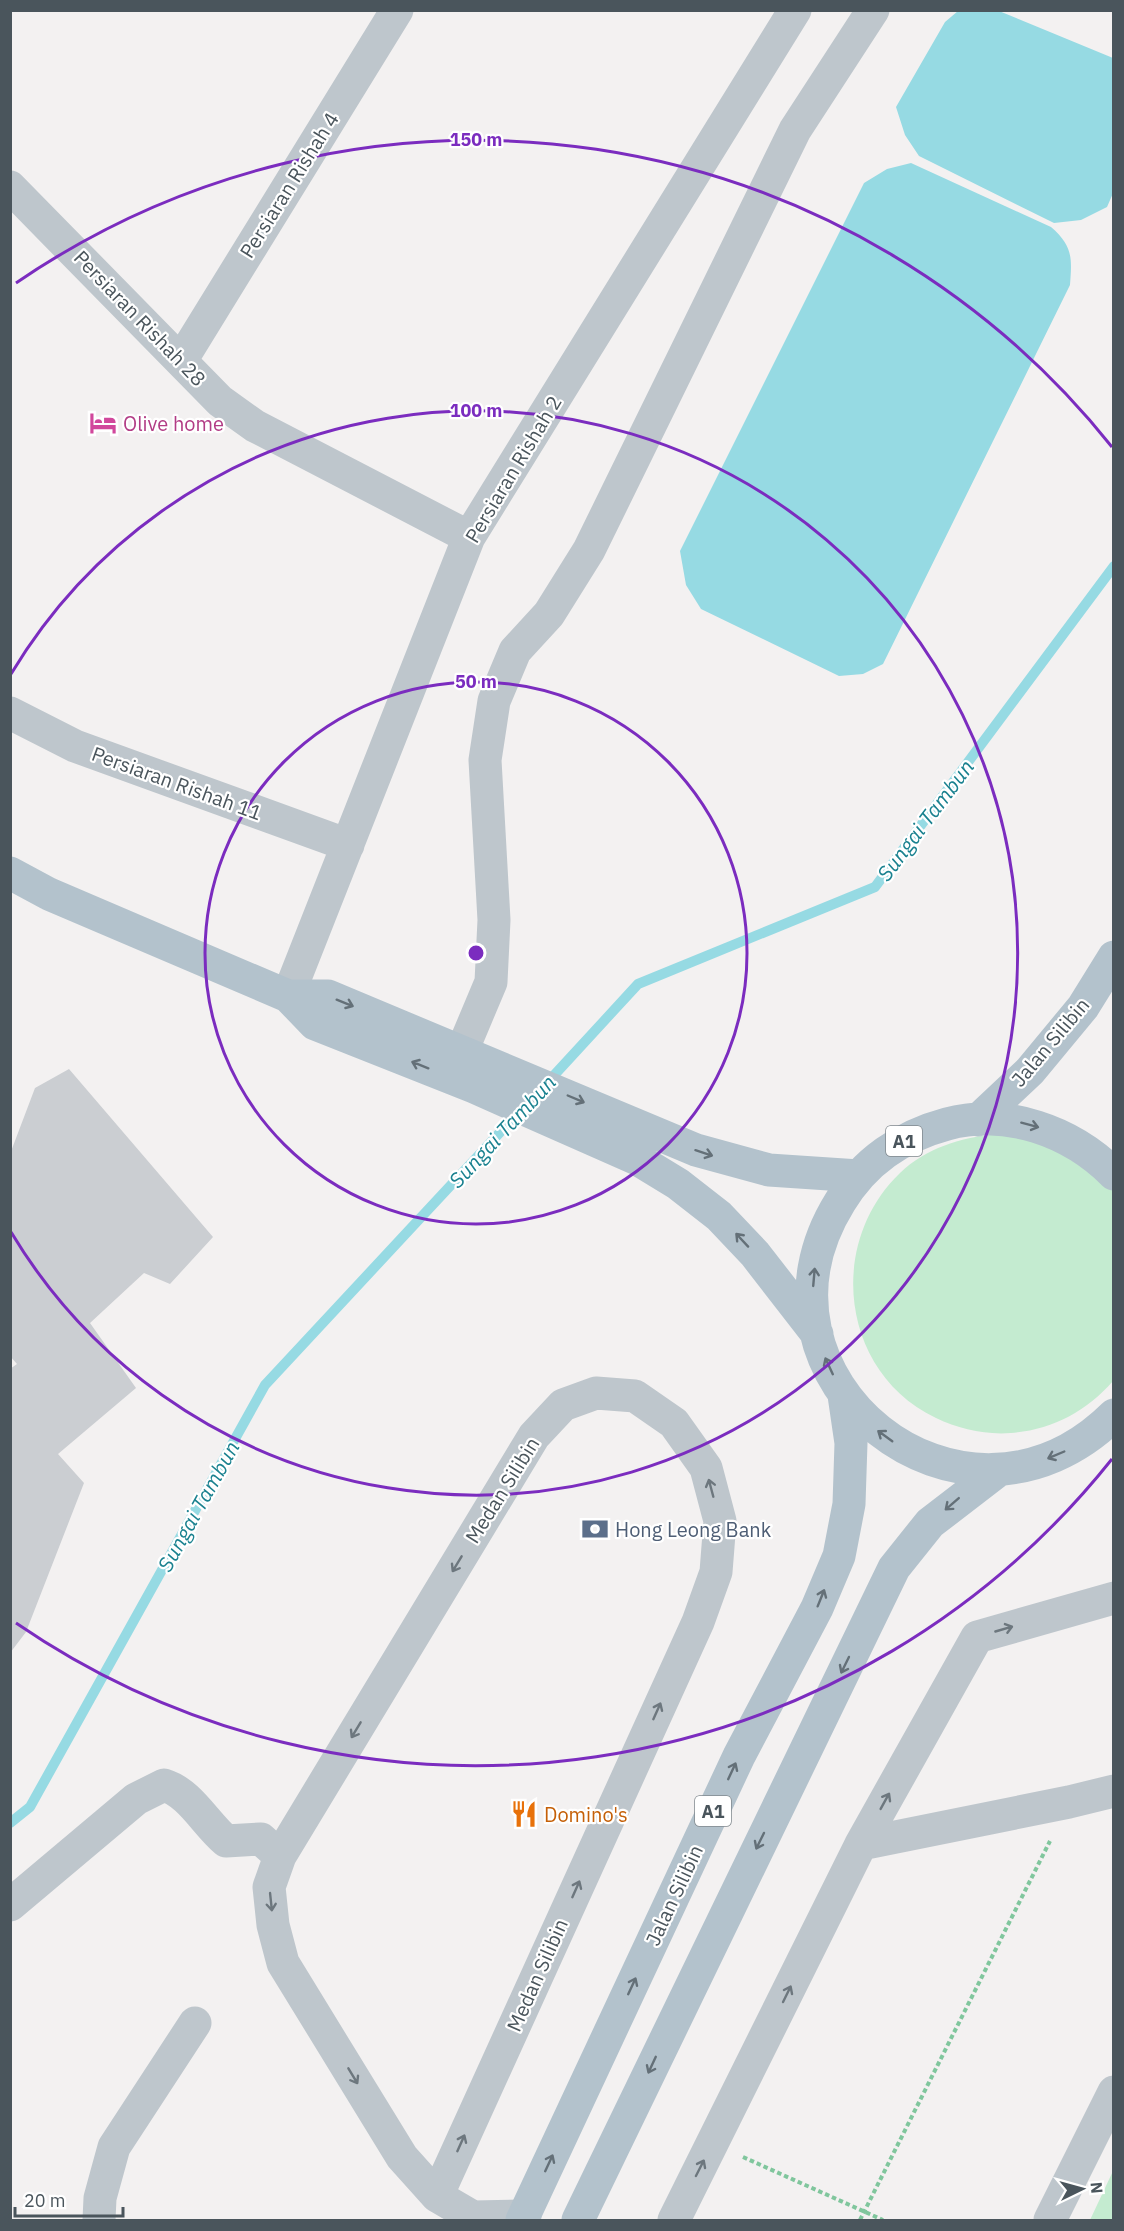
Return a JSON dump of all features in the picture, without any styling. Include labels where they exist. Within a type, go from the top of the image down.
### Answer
[{"type":"main road","points":[[10,873],[49,894],[288,996],[315,1024],[473,1066],[643,1145],[696,1150],[769,1170],[859,1176]]},
{"type":"main road","name":"Jalan Silibin","points":[[978,1120],[1030,1071],[1045,1053],[1083,1007],[1113,957]]},
{"type":"main road","name":"A1","points":[[1111,1421],[1082,1442],[1056,1456],[1028,1465],[999,1470],[954,1467],[912,1453],[874,1428],[844,1395],[825,1360],[818,1335],[814,1281],[822,1238],[838,1205],[859,1176],[879,1157],[913,1136],[951,1123],[978,1120],[1019,1122],[1052,1132],[1082,1148],[1113,1174]]},
{"type":"main road","points":[[643,1145],[678,1184],[719,1216],[755,1254],[818,1335]]},
{"type":"main road","name":"Jalan Silibin","points":[[524,2218],[739,1756],[818,1608],[839,1556],[849,1504],[851,1443],[844,1395]]},
{"type":"main road","name":"A1","points":[[578,2220],[894,1568],[930,1523],[999,1470]]},
{"type":"main road","points":[[524,2218],[564,2205],[596,2182]]},
{"type":"street","name":"Persiaran Rishah 4","points":[[182,359],[397,10]]},
{"type":"street","name":"Persiaran Rishah 2","points":[[288,996],[469,537],[795,10]]},
{"type":"street","points":[[473,1066],[491,982],[494,920],[485,760],[494,700],[515,651],[549,614],[589,550],[795,130],[873,10]]},
{"type":"street","name":"Persiaran Rishah 28","points":[[10,187],[182,359],[220,401],[255,426],[469,537]]},
{"type":"street","name":"Persiaran Rishah 11","points":[[10,713],[75,746],[348,845]]},
{"type":"street","name":"Medan Silibin","points":[[437,2196],[698,1622],[716,1572],[720,1521],[706,1468],[674,1423],[635,1396],[596,1393],[563,1405],[534,1436],[280,1856],[269,1887],[273,1924],[284,1964],[402,2157],[437,2196],[474,2219],[524,2218]]},
{"type":"street","points":[[674,2220],[861,1844],[977,1637],[1113,1598]]},
{"type":"street","points":[[10,1905],[136,1799],[164,1785],[179,1790],[210,1827],[226,1841],[261,1839],[280,1856]]},
{"type":"street","points":[[861,1844],[1113,1791]]},
{"type":"street","points":[[99,2220],[100,2198],[114,2147],[195,2023]]},
{"type":"street","points":[[1050,2220],[1113,2092]]},
{"type":"path","points":[[860,2220],[1069,1802]]},
{"type":"path","points":[[713,2143],[883,2220]]},
{"type":"green space","points":[[995,1134],[1036,1138],[1113,1186],[1113,1381],[1091,1402],[1067,1417],[1040,1428],[1011,1433],[992,1433],[954,1425],[936,1418],[904,1397],[880,1371],[863,1339],[855,1305],[854,1270],[861,1235],[876,1202],[900,1173],[921,1157],[956,1142]]},
{"type":"green space","points":[[1113,2171],[1113,2220],[1090,2220]]},
{"type":"water","points":[[958,11],[999,11],[1113,58],[1114,191],[1107,207],[1081,220],[1054,223],[919,156],[905,135],[896,107],[945,22]]},
{"type":"water","points":[[911,163],[1051,227],[1064,240],[1069,253],[1070,285],[883,664],[863,674],[839,676],[701,609],[686,585],[680,551],[864,183],[887,169]]},
{"type":"building","points":[[69,1069],[213,1237],[170,1284],[144,1273],[90,1323],[136,1388],[58,1454],[84,1483],[26,1632],[10,1653],[10,1369],[17,1364],[10,1356],[10,1154],[35,1088]]},
{"type":"waterway","name":"Sungai Tambun","points":[[546,1084],[638,984],[875,887],[1114,566]]},
{"type":"waterway","name":"Sungai Tambun","points":[[10,1823],[30,1807],[265,1385],[519,1112]]},
{"type":"place","name":"Olive home","points":[[103,423]]},
{"type":"place","name":"Hong Leong Bank","points":[[595,1529]]},
{"type":"place","name":"Domino's","points":[[524,1814]]}]
